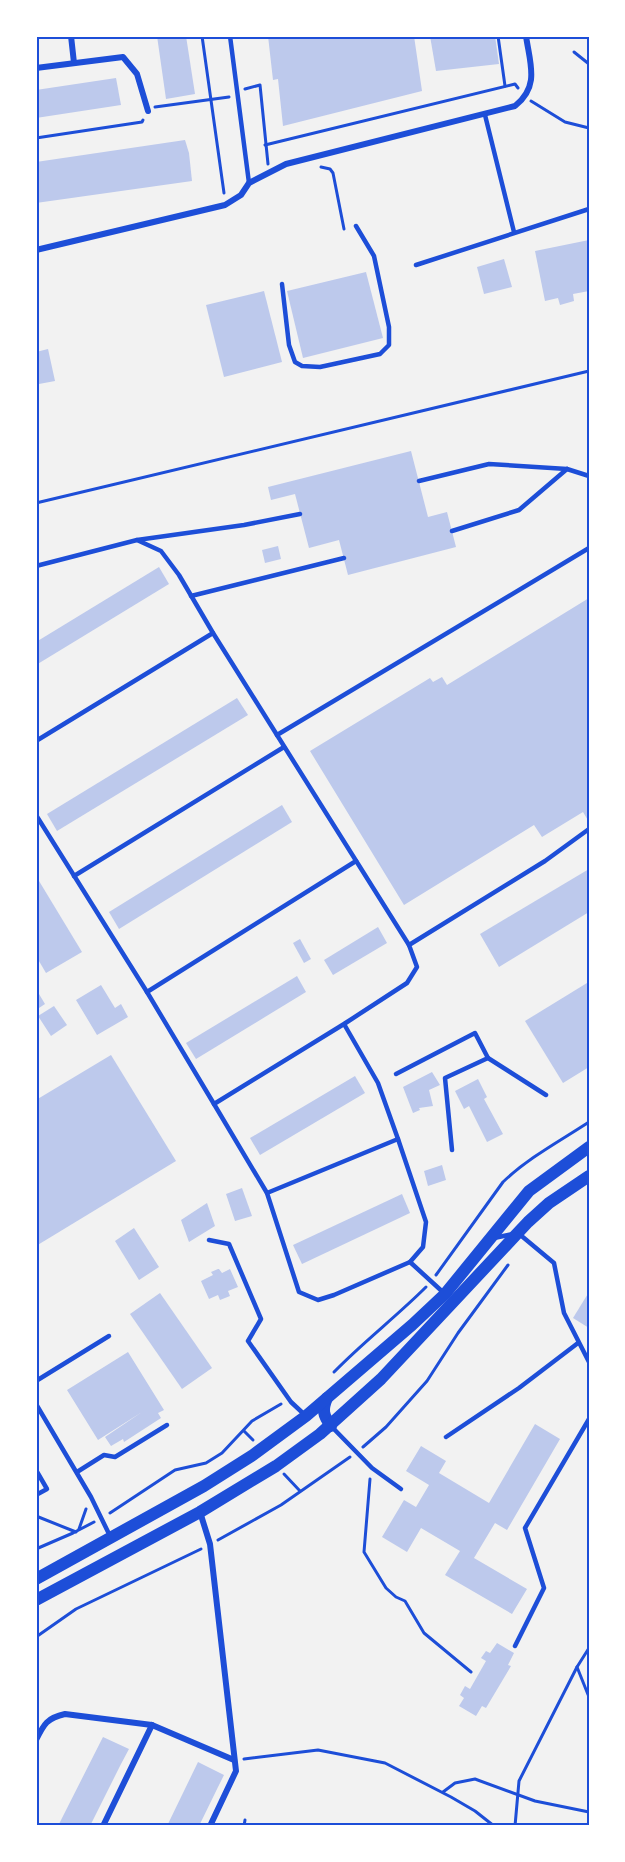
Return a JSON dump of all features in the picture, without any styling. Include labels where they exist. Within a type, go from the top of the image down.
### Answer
[{"type":"main road","points":[[36,1579],[204,1486],[253,1455],[306,1416],[445,1294],[529,1191],[589,1147]]},
{"type":"main road","points":[[36,1600],[200,1512],[276,1466],[331,1426],[381,1379],[518,1233],[549,1203],[589,1176]]},
{"type":"main road","points":[[327,1398],[322,1409],[324,1417],[331,1426]]},
{"type":"main road","points":[[200,1512],[198,1504],[204,1486]]},
{"type":"main road","points":[[104,1564],[111,1548],[111,1539]]},
{"type":"street","points":[[70,36],[74,63]]},
{"type":"street","points":[[36,250],[225,205],[241,195],[249,183],[286,164],[515,106],[525,98],[531,86],[526,36]]},
{"type":"street","points":[[36,68],[123,57],[137,74],[148,111]]},
{"type":"street","points":[[200,1512],[210,1544],[236,1771],[210,1826]]},
{"type":"street","points":[[36,1740],[52,1716],[66,1714],[152,1725],[234,1760]]},
{"type":"street","points":[[104,1826],[152,1725]]},
{"type":"lane","points":[[230,36],[249,183]]},
{"type":"lane","points":[[485,115],[514,232]]},
{"type":"lane","points":[[417,265],[589,209]]},
{"type":"lane","points":[[282,284],[289,345],[294,362],[303,366],[320,367],[380,354],[389,345],[389,327],[374,256],[356,226]]},
{"type":"lane","points":[[419,481],[489,464],[567,469],[589,476]]},
{"type":"lane","points":[[452,531],[519,510],[567,469]]},
{"type":"lane","points":[[36,566],[137,540],[244,525],[300,514]]},
{"type":"lane","points":[[137,540],[161,551],[179,575],[409,945],[417,967],[408,984],[214,1104]]},
{"type":"lane","points":[[277,735],[589,548]]},
{"type":"lane","points":[[191,596],[344,558]]},
{"type":"lane","points":[[36,741],[213,633]]},
{"type":"lane","points":[[74,876],[284,747]]},
{"type":"lane","points":[[36,814],[147,992],[267,1193],[299,1292],[318,1300],[410,1262],[423,1247],[426,1222],[378,1083],[344,1024]]},
{"type":"lane","points":[[409,945],[545,861],[589,829]]},
{"type":"lane","points":[[147,992],[356,861]]},
{"type":"lane","points":[[396,1074],[475,1033],[488,1058],[546,1095]]},
{"type":"lane","points":[[452,1150],[445,1078],[488,1058]]},
{"type":"lane","points":[[267,1193],[398,1139]]},
{"type":"lane","points":[[490,1239],[518,1233],[554,1263],[564,1313],[589,1362]]},
{"type":"lane","points":[[209,1240],[229,1244],[261,1319],[248,1341],[291,1402],[306,1416]]},
{"type":"lane","points":[[410,1262],[445,1294]]},
{"type":"lane","points":[[36,1381],[110,1336]]},
{"type":"lane","points":[[446,1437],[519,1388],[578,1343]]},
{"type":"lane","points":[[36,1404],[91,1497],[111,1539]]},
{"type":"lane","points":[[515,1646],[544,1588],[525,1528],[589,1419]]},
{"type":"lane","points":[[77,1472],[104,1455],[115,1457],[167,1425]]},
{"type":"lane","points":[[331,1426],[372,1468],[401,1490]]},
{"type":"lane","points":[[36,1470],[47,1489],[36,1495]]},
{"type":"path","points":[[202,36],[225,193]]},
{"type":"path","points":[[498,36],[505,86]]},
{"type":"path","points":[[574,52],[589,63]]},
{"type":"path","points":[[265,145],[514,84],[525,98],[565,122],[589,128]]},
{"type":"path","points":[[36,138],[142,122],[148,111],[155,107],[230,96],[236,91],[260,85],[266,159],[271,171]]},
{"type":"path","points":[[315,168],[324,167],[333,173],[344,229]]},
{"type":"path","points":[[36,503],[589,371]]},
{"type":"path","points":[[435,1277],[503,1182],[514,1171],[589,1122]]},
{"type":"path","points":[[362,1448],[386,1427],[427,1380],[511,1261]]},
{"type":"path","points":[[334,1373],[358,1348],[401,1312],[428,1285]]},
{"type":"path","points":[[113,1511],[175,1470],[206,1463],[222,1453],[252,1421],[280,1404]]},
{"type":"path","points":[[216,1540],[280,1505],[351,1456]]},
{"type":"path","points":[[372,1468],[364,1552],[386,1588],[405,1601],[424,1633],[471,1672]]},
{"type":"path","points":[[281,1471],[300,1492]]},
{"type":"path","points":[[77,1531],[91,1497]]},
{"type":"path","points":[[36,1516],[77,1531]]},
{"type":"path","points":[[36,1549],[93,1522]]},
{"type":"path","points":[[36,1637],[76,1609],[204,1547]]},
{"type":"path","points":[[515,1826],[519,1781],[589,1648]]},
{"type":"path","points":[[577,1667],[589,1697]]},
{"type":"path","points":[[234,1760],[318,1750],[385,1763],[475,1811],[494,1826]]},
{"type":"path","points":[[443,1793],[455,1783],[475,1779],[535,1801],[589,1812]]},
{"type":"path","points":[[588,1826],[589,1819]]},
{"type":"path","points":[[244,1826],[245,1820]]},
{"type":"building","points":[[157,36],[186,36],[195,94],[166,99]]},
{"type":"building","points":[[268,36],[414,36],[422,91],[283,126],[278,79],[273,80]]},
{"type":"building","points":[[430,36],[495,36],[499,64],[436,71]]},
{"type":"building","points":[[116,78],[121,105],[36,118],[36,90]]},
{"type":"building","points":[[185,140],[192,181],[36,203],[36,162]]},
{"type":"building","points":[[589,240],[589,291],[573,294],[574,301],[560,305],[558,298],[545,301],[535,251]]},
{"type":"building","points":[[504,259],[512,287],[484,294],[477,267]]},
{"type":"building","points":[[366,272],[383,338],[303,358],[287,291]]},
{"type":"building","points":[[264,291],[282,362],[224,377],[206,305]]},
{"type":"building","points":[[48,349],[55,381],[39,384],[36,352]]},
{"type":"building","points":[[411,451],[428,517],[447,512],[456,547],[348,575],[339,540],[309,548],[295,494],[271,500],[268,487]]},
{"type":"building","points":[[278,546],[281,559],[265,563],[262,550]]},
{"type":"building","points":[[159,567],[169,584],[36,665],[36,642]]},
{"type":"building","points":[[589,598],[589,822],[583,812],[542,837],[534,825],[404,905],[310,751],[430,678],[433,682],[442,677],[447,685]]},
{"type":"building","points":[[237,698],[248,715],[57,831],[47,814]]},
{"type":"building","points":[[282,805],[292,822],[119,929],[109,912]]},
{"type":"building","points":[[589,869],[589,912],[499,967],[480,934]]},
{"type":"building","points":[[36,876],[82,952],[46,973],[36,956]]},
{"type":"building","points":[[378,927],[387,943],[333,975],[324,960]]},
{"type":"building","points":[[300,939],[311,959],[304,963],[293,943]]},
{"type":"building","points":[[297,976],[306,992],[196,1059],[186,1043]]},
{"type":"building","points":[[587,983],[589,986],[589,1067],[563,1083],[525,1021]]},
{"type":"building","points":[[101,985],[115,1008],[121,1004],[128,1017],[97,1035],[76,1000]]},
{"type":"building","points":[[36,989],[45,1004],[36,1010]]},
{"type":"building","points":[[54,1006],[67,1025],[51,1036],[38,1016]]},
{"type":"building","points":[[111,1055],[176,1161],[36,1246],[36,1100]]},
{"type":"building","points":[[432,1072],[440,1085],[429,1090],[433,1106],[419,1108],[420,1110],[413,1113],[403,1087]]},
{"type":"building","points":[[355,1076],[365,1093],[260,1155],[250,1138]]},
{"type":"building","points":[[478,1079],[487,1097],[484,1099],[503,1134],[487,1142],[469,1106],[464,1109],[455,1091]]},
{"type":"building","points":[[442,1165],[446,1180],[428,1186],[424,1171]]},
{"type":"building","points":[[242,1188],[252,1216],[235,1221],[226,1194]]},
{"type":"building","points":[[402,1194],[410,1213],[302,1264],[293,1245]]},
{"type":"building","points":[[207,1203],[215,1226],[189,1242],[181,1220]]},
{"type":"building","points":[[134,1228],[159,1267],[139,1280],[115,1241]]},
{"type":"building","points":[[219,1269],[222,1273],[230,1269],[238,1287],[228,1291],[230,1296],[220,1300],[218,1295],[209,1299],[201,1281],[213,1275],[211,1272]]},
{"type":"building","points":[[589,1292],[589,1328],[573,1318]]},
{"type":"building","points":[[160,1293],[212,1368],[182,1389],[130,1314]]},
{"type":"building","points":[[128,1352],[164,1410],[158,1413],[161,1418],[124,1442],[123,1439],[111,1446],[105,1437],[142,1412],[98,1440],[67,1390]]},
{"type":"building","points":[[535,1424],[560,1439],[507,1530],[495,1523],[474,1558],[527,1589],[512,1614],[445,1575],[460,1551],[421,1528],[407,1552],[382,1537],[404,1500],[416,1507],[429,1485],[406,1471],[421,1446],[446,1461],[439,1473],[489,1503]]},
{"type":"building","points":[[497,1643],[514,1653],[508,1665],[511,1666],[486,1708],[482,1706],[476,1716],[459,1706],[464,1698],[460,1695],[465,1686],[470,1689],[486,1661],[481,1658],[486,1651],[490,1653]]},
{"type":"building","points":[[103,1737],[129,1749],[90,1826],[58,1826]]},
{"type":"building","points":[[198,1762],[224,1775],[199,1826],[167,1826]]}]
